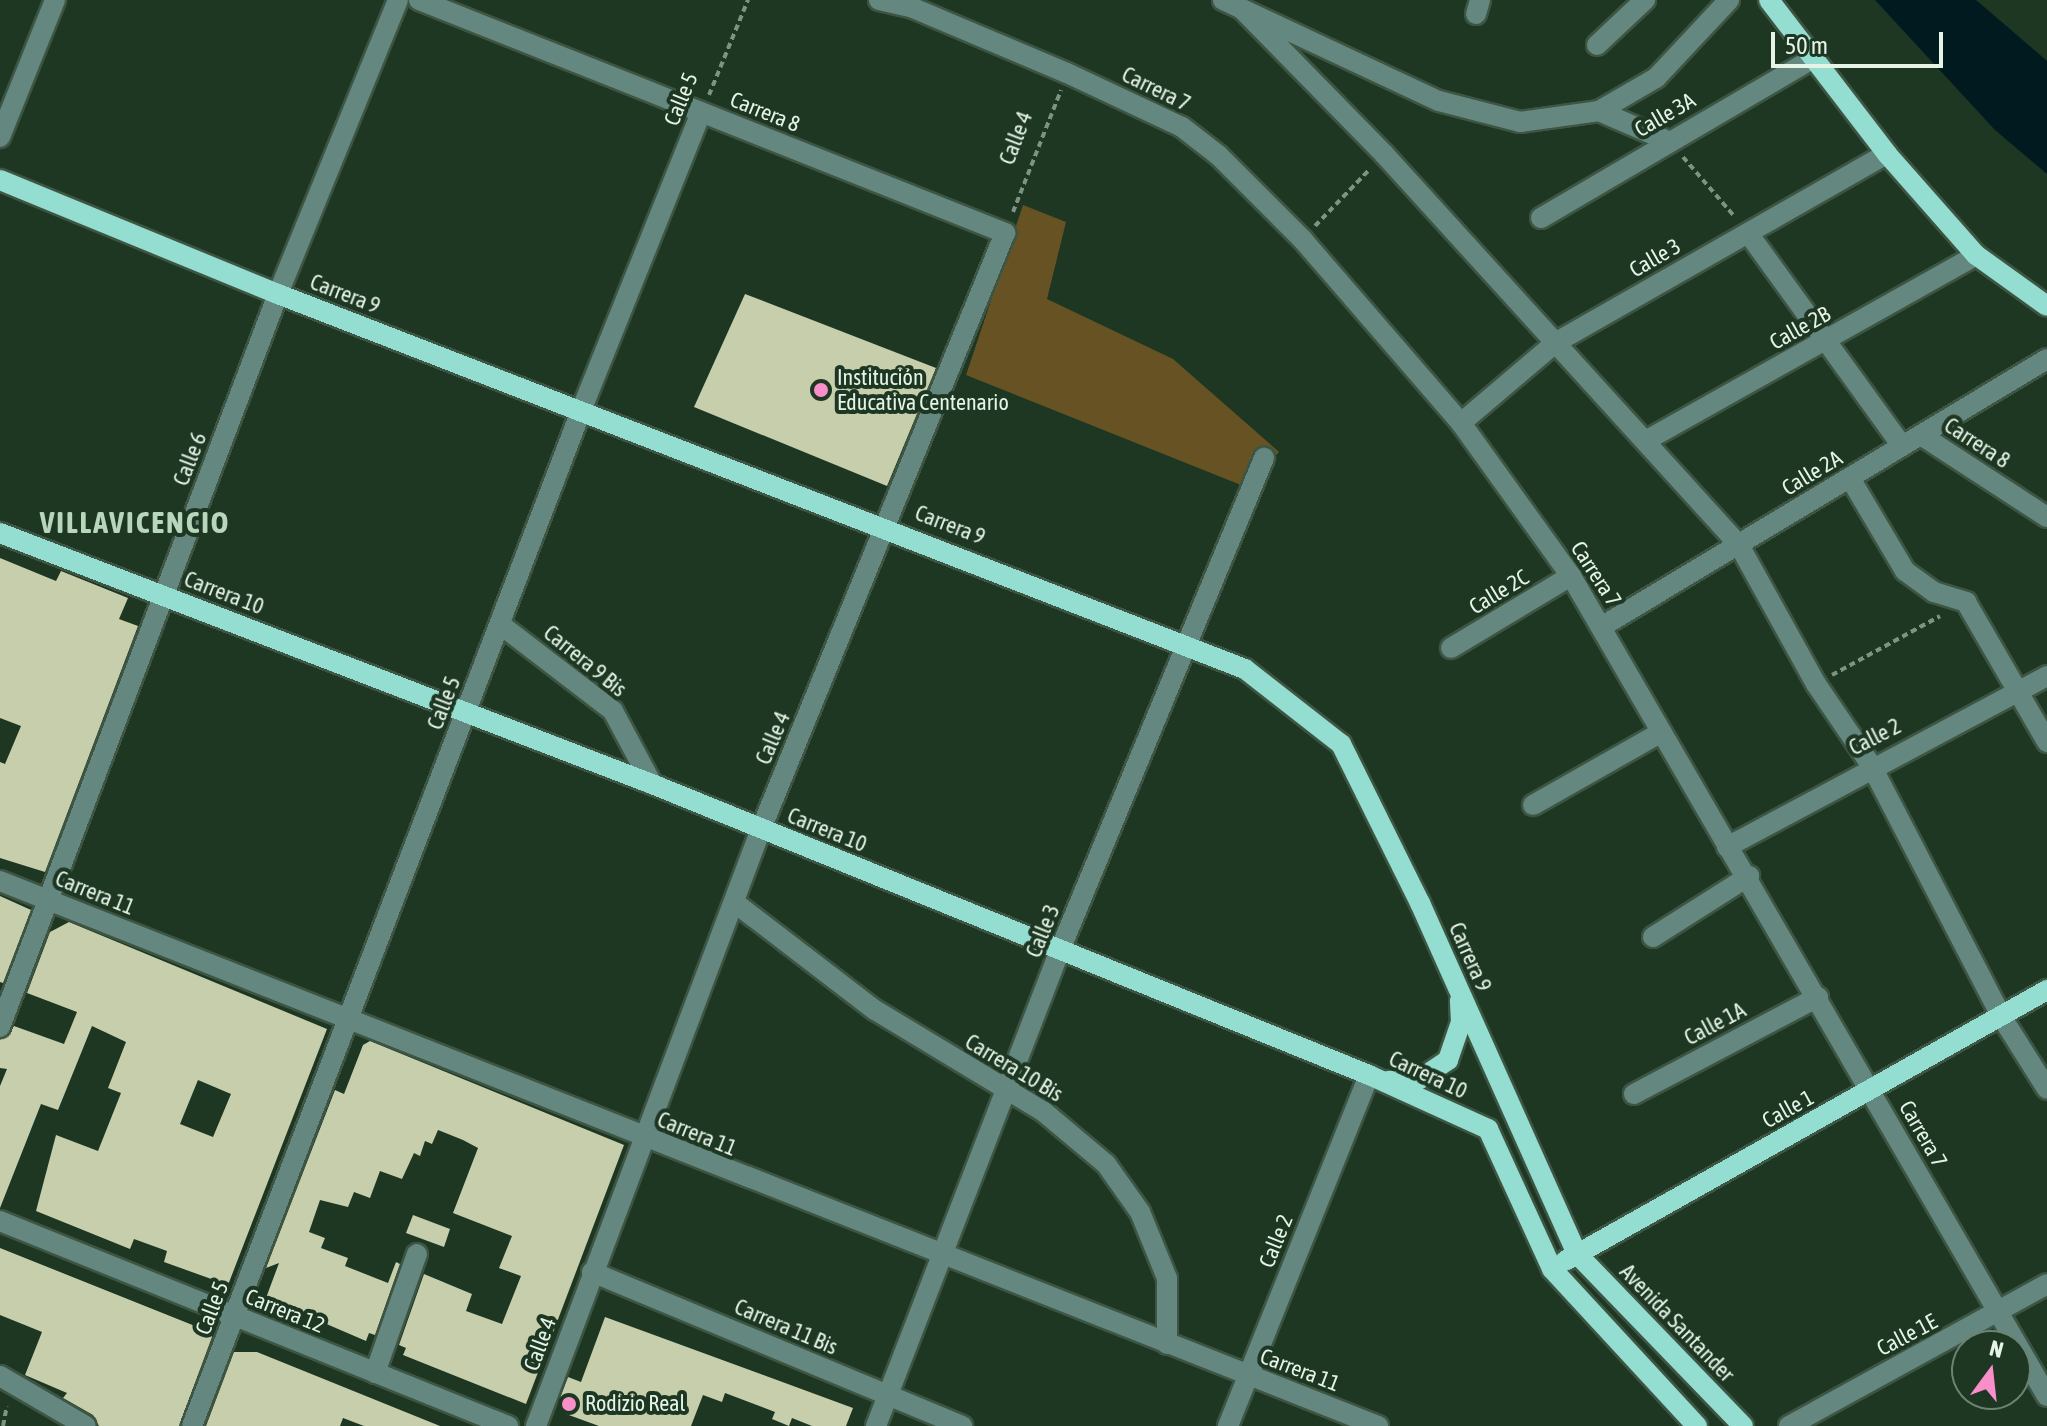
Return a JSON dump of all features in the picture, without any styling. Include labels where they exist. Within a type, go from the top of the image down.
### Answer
[{"type":"main road","points":[[1769,0],[1887,154],[1976,255],[2047,306]]},
{"type":"main road","name":"Carrera 9","points":[[0,180],[278,294],[887,526],[1191,644],[1245,669],[1341,744],[1456,982],[1577,1254]]},
{"type":"main road","name":"Carrera 10","points":[[0,533],[652,784],[1369,1075],[1488,1129],[1552,1269]]},
{"type":"main road","points":[[1369,1075],[1402,1082],[1420,1079],[1448,1060],[1461,1022],[1456,982]]},
{"type":"main road","name":"Calle 1","points":[[1552,1269],[2047,990]]},
{"type":"main road","name":"Avenida Santander","points":[[1577,1254],[1743,1426]]},
{"type":"main road","points":[[1552,1269],[1697,1426]]},
{"type":"street","points":[[0,137],[55,0]]},
{"type":"street","name":"Calle 6","points":[[0,1027],[278,294],[398,0]]},
{"type":"street","name":"Carrera 8","points":[[419,0],[1005,233]]},
{"type":"street","name":"Carrera 7","points":[[879,0],[913,8],[1067,73],[1182,127],[1218,155],[1303,240],[1461,423],[1571,576],[1727,847],[1749,876],[2047,1396]]},
{"type":"street","points":[[1223,0],[1439,101],[1520,122],[1599,111],[1656,78],[1729,1]]},
{"type":"street","points":[[1597,45],[1645,0]]},
{"type":"street","points":[[1242,9],[1384,154],[1647,440],[1739,545],[1816,684],[1871,765],[2001,1016],[2047,1089]]},
{"type":"street","name":"Calle 3A","points":[[1541,218],[1815,57]]},
{"type":"street","points":[[1599,111],[1668,141]]},
{"type":"street","name":"Calle 5","points":[[192,1426],[351,1021],[581,411],[701,112]]},
{"type":"street","name":"Calle 3","points":[[1461,423],[1555,343],[1887,154]]},
{"type":"street","name":"Calle 4","points":[[536,1426],[592,1272],[647,1140],[761,829],[1005,233]]},
{"type":"street","points":[[1748,233],[1902,446]]},
{"type":"street","name":"Calle 2B","points":[[1647,440],[1976,255]]},
{"type":"street","name":"Calle 2A","points":[[1601,627],[2047,359]]},
{"type":"street","name":"Carrera 8","points":[[1921,435],[2047,517]]},
{"type":"street","name":"Calle 3","points":[[876,1426],[1060,950],[1191,644],[1264,458]]},
{"type":"street","points":[[1850,478],[1905,571],[1934,592],[1966,602],[2047,742]]},
{"type":"street","name":"Calle 2C","points":[[1451,648],[1571,576]]},
{"type":"street","name":"Carrera 9 Bis","points":[[501,625],[613,711],[652,784]]},
{"type":"street","name":"Calle 2","points":[[1727,847],[1871,765],[2047,676]]},
{"type":"street","points":[[1533,805],[1660,733]]},
{"type":"street","points":[[1653,937],[1749,876]]},
{"type":"street","name":"Carrera 11","points":[[0,881],[941,1257],[1378,1426]]},
{"type":"street","name":"Carrera 10 Bis","points":[[734,902],[875,1010],[1006,1093],[1044,1112],[1106,1164],[1140,1212],[1167,1278],[1167,1344]]},
{"type":"street","name":"Calle 1A","points":[[1634,1094],[1818,997]]},
{"type":"street","name":"Calle 2","points":[[1228,1426],[1369,1075]]},
{"type":"street","name":"Carrera 12","points":[[0,1221],[508,1426]]},
{"type":"street","points":[[375,1373],[417,1254]]},
{"type":"street","name":"Carrera 11 Bis","points":[[592,1272],[962,1426]]},
{"type":"street","name":"Calle 1E","points":[[1789,1426],[2047,1284]]},
{"type":"street","points":[[0,1376],[86,1426]]},
{"type":"path","name":"Calle 5","points":[[701,112],[748,0]]},
{"type":"path","name":"Calle 4","points":[[1005,233],[1067,73]]},
{"type":"path","points":[[1668,141],[1748,233]]},
{"type":"path","points":[[1303,240],[1384,154]]},
{"type":"path","points":[[1816,684],[1966,602]]},
{"type":"shaded area","points":[[1023,205],[1066,222],[1047,299],[1173,359],[1279,452],[1246,487],[966,375]]},
{"type":"water","points":[[1875,0],[1976,0],[2047,61],[2047,174],[1995,130]]},
{"type":"building","name":"Institución Educativa Centenario","points":[[745,294],[936,368],[887,486],[694,407]]},
{"type":"building","points":[[0,558],[56,581],[61,571],[128,598],[119,619],[138,626],[45,872],[0,858],[0,762],[5,764],[21,726],[0,718]]},
{"type":"building","points":[[0,896],[31,910],[3,983],[0,982]]},
{"type":"building","points":[[69,922],[327,1029],[228,1285],[164,1262],[167,1251],[134,1239],[130,1249],[36,1211],[56,1135],[98,1151],[121,1093],[108,1088],[126,1042],[92,1026],[58,1110],[41,1104],[0,1208],[0,1086],[7,1069],[0,1068],[0,1040],[14,1026],[64,1044],[77,1012],[27,993],[50,932]],"holes":[[[198,1080],[231,1094],[213,1137],[180,1124]]]},
{"type":"building","points":[[370,1041],[624,1145],[526,1404],[403,1355],[406,1348],[399,1345],[424,1274],[472,1294],[466,1311],[502,1324],[521,1276],[499,1268],[512,1236],[453,1213],[478,1148],[463,1140],[438,1130],[432,1144],[425,1141],[420,1156],[414,1153],[402,1179],[380,1171],[370,1198],[354,1192],[348,1207],[320,1200],[309,1232],[325,1238],[321,1248],[348,1258],[345,1266],[388,1283],[396,1262],[400,1264],[375,1335],[369,1333],[366,1341],[266,1298],[279,1263],[266,1268],[335,1090],[344,1094],[363,1045]]},
{"type":"building","points":[[413,1215],[450,1229],[444,1247],[406,1233]]},
{"type":"building","points":[[0,1248],[210,1332],[212,1337],[179,1426],[99,1426],[93,1415],[63,1398],[67,1393],[25,1375],[42,1332],[0,1315]]},
{"type":"building","points":[[605,1317],[853,1408],[846,1426],[812,1426],[792,1418],[789,1426],[772,1419],[775,1412],[725,1393],[722,1402],[703,1395],[691,1426],[599,1426],[566,1414],[569,1403],[560,1398],[568,1377],[581,1382]]},
{"type":"building","points":[[234,1352],[257,1352],[440,1426],[364,1426],[343,1418],[340,1426],[206,1426]]},
{"type":"place","name":"Institución Educativa Centenario","points":[[821,390]]},
{"type":"place","name":"Rodizio Real","points":[[569,1404]]},
{"type":"district","name":"VILLAVICENCIO","points":[[135,522]]}]
